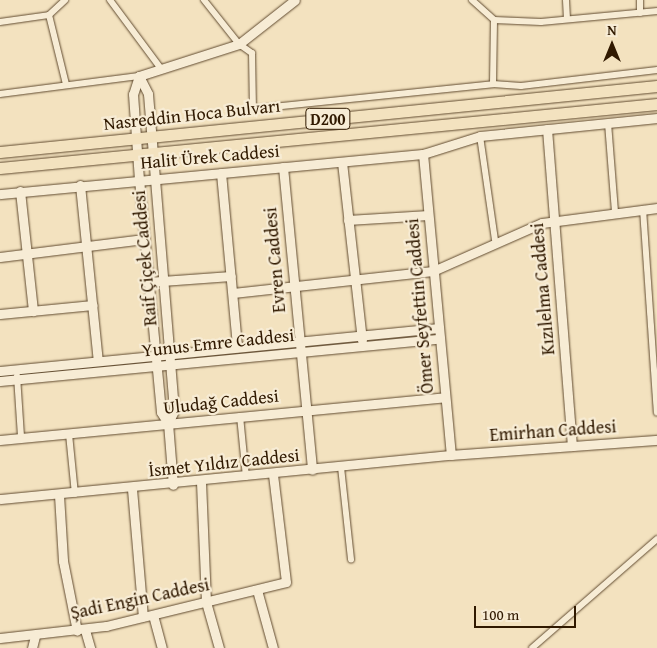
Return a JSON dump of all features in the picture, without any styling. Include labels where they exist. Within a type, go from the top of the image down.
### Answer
[{"type":"highway","name":"Nasreddin Hoca Bulvarı","points":[[0,152],[657,86]]},
{"type":"highway","name":"Nasreddin Hoca Bulvarı","points":[[0,168],[657,104]]},
{"type":"street","points":[[0,22],[48,15],[65,0]]},
{"type":"street","points":[[110,0],[162,70]]},
{"type":"street","points":[[204,0],[239,44],[252,53],[253,109],[493,84],[521,86],[657,70]]},
{"type":"street","points":[[0,94],[66,84],[140,76],[162,70],[239,44],[295,0]]},
{"type":"street","points":[[472,0],[494,20],[567,20],[657,11]]},
{"type":"street","points":[[566,0],[567,20]]},
{"type":"street","points":[[640,0],[640,13]]},
{"type":"street","points":[[48,15],[66,84]]},
{"type":"street","points":[[493,84],[494,20]]},
{"type":"street","name":"Raif Çiçek Caddesi","points":[[140,76],[148,94],[174,411],[168,423]]},
{"type":"street","name":"Raif Çiçek Caddesi","points":[[140,76],[133,94],[139,180],[161,412],[168,423],[173,485]]},
{"type":"street","name":"Halit Ürek Caddesi","points":[[0,194],[423,154],[480,136],[657,118]]},
{"type":"street","points":[[608,123],[615,212]]},
{"type":"street","name":"Kızılelma Caddesi","points":[[547,129],[572,446]]},
{"type":"street","points":[[480,136],[495,240]]},
{"type":"street","name":"Ömer Seyfettin Caddesi","points":[[423,154],[451,455]]},
{"type":"street","points":[[342,162],[363,345]]},
{"type":"street","name":"Evren Caddesi","points":[[283,167],[312,470]]},
{"type":"street","points":[[221,173],[237,347]]},
{"type":"street","points":[[80,185],[98,361]]},
{"type":"street","points":[[20,192],[32,311]]},
{"type":"street","points":[[233,293],[433,271],[495,240],[554,220],[657,208]]},
{"type":"street","points":[[643,209],[657,413]]},
{"type":"street","points":[[348,220],[428,215]]},
{"type":"street","points":[[0,257],[144,239]]},
{"type":"street","points":[[148,282],[231,276]]},
{"type":"street","points":[[0,314],[93,305]]},
{"type":"street","name":"Yunus Emre Caddesi","points":[[0,371],[439,328]]},
{"type":"street","name":"Yunus Emre Caddesi","points":[[0,381],[440,339]]},
{"type":"street","points":[[16,369],[21,438]]},
{"type":"street","name":"Uludağ Caddesi","points":[[0,440],[445,397]]},
{"type":"street","points":[[240,416],[246,477]]},
{"type":"street","points":[[69,434],[75,494]]},
{"type":"street","name":"Emirhan Caddesi","points":[[451,455],[657,440]]},
{"type":"street","name":"İsmet Yıldız Caddesi","points":[[0,499],[173,485],[451,455]]},
{"type":"street","points":[[341,467],[351,559]]},
{"type":"street","name":"Şadi Engin Caddesi","points":[[0,638],[81,630],[154,615],[286,582],[273,474]]},
{"type":"street","points":[[201,482],[206,602],[219,648]]},
{"type":"street","points":[[132,489],[143,617]]},
{"type":"street","points":[[59,495],[63,561],[81,630],[90,648]]},
{"type":"street","points":[[532,648],[644,554],[657,539]]},
{"type":"street","points":[[257,590],[273,648]]},
{"type":"street","points":[[154,615],[162,648]]},
{"type":"street","points":[[34,648],[35,636]]}]
